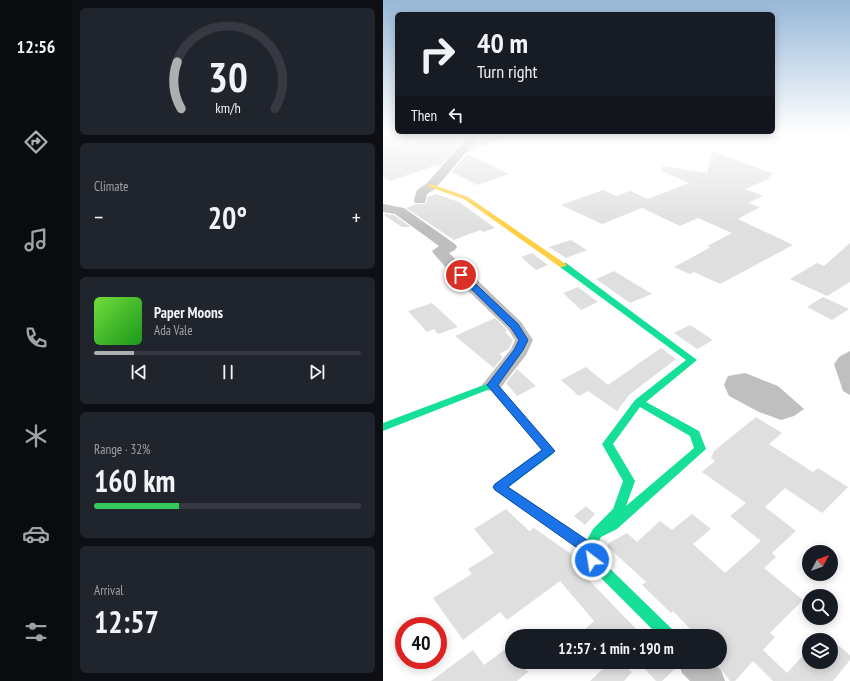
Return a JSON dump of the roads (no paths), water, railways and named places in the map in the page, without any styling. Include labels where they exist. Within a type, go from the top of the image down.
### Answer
[{"type":"street","points":[[420,200],[421,193],[431,186],[449,165]]},
{"type":"street","points":[[431,186],[466,198],[543,251],[690,357],[692,360],[639,402],[607,444],[629,481],[618,512],[597,533],[589,548]]},
{"type":"street","points":[[383,208],[399,211],[450,247],[439,250],[461,275],[515,326],[524,340],[519,350],[492,385],[383,427]]},
{"type":"street","points":[[492,385],[549,451],[499,487],[589,548],[592,560],[662,629]]},
{"type":"street","points":[[597,533],[613,525],[700,449],[695,434],[639,402]]},
{"type":"street","points":[[699,669],[710,681]]}]
